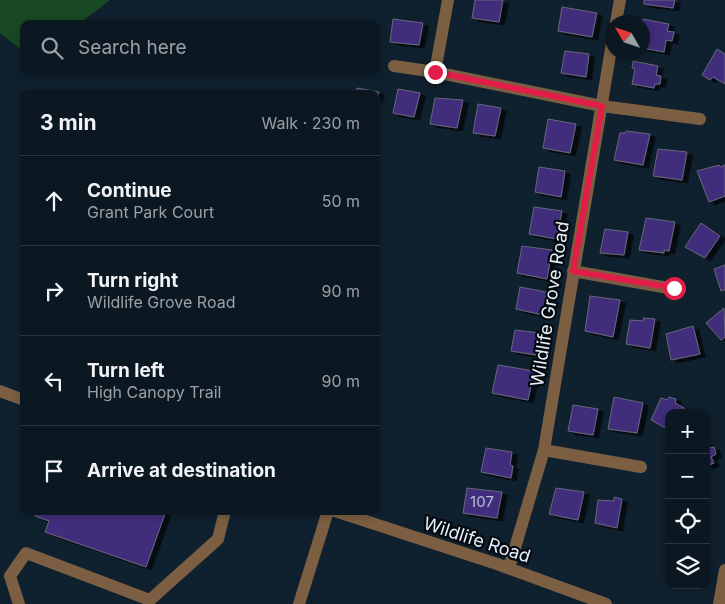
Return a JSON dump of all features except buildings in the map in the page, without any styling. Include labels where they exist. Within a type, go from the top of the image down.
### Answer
[{"type":"street","points":[[435,72],[448,0]]},
{"type":"street","points":[[617,15],[620,0]]},
{"type":"street","name":"Wildlife Grove Road","points":[[509,568],[544,450],[609,60]]},
{"type":"street","points":[[394,66],[435,72],[602,106],[700,119]]},
{"type":"street","points":[[573,271],[674,288]]},
{"type":"street","points":[[0,391],[20,398]]},
{"type":"street","points":[[544,450],[641,468]]},
{"type":"street","points":[[19,604],[10,576],[26,553],[147,602],[218,539],[224,515]]},
{"type":"street","points":[[299,604],[327,515]]},
{"type":"street","name":"Wildlife Road","points":[[347,515],[509,568],[606,604]]},
{"type":"street","points":[[719,604],[725,570]]},
{"type":"green space","points":[[0,0],[110,0],[84,20],[20,20],[20,49],[0,33]]},
{"type":"route","points":[[435,72],[602,106],[573,271],[674,288]]}]
